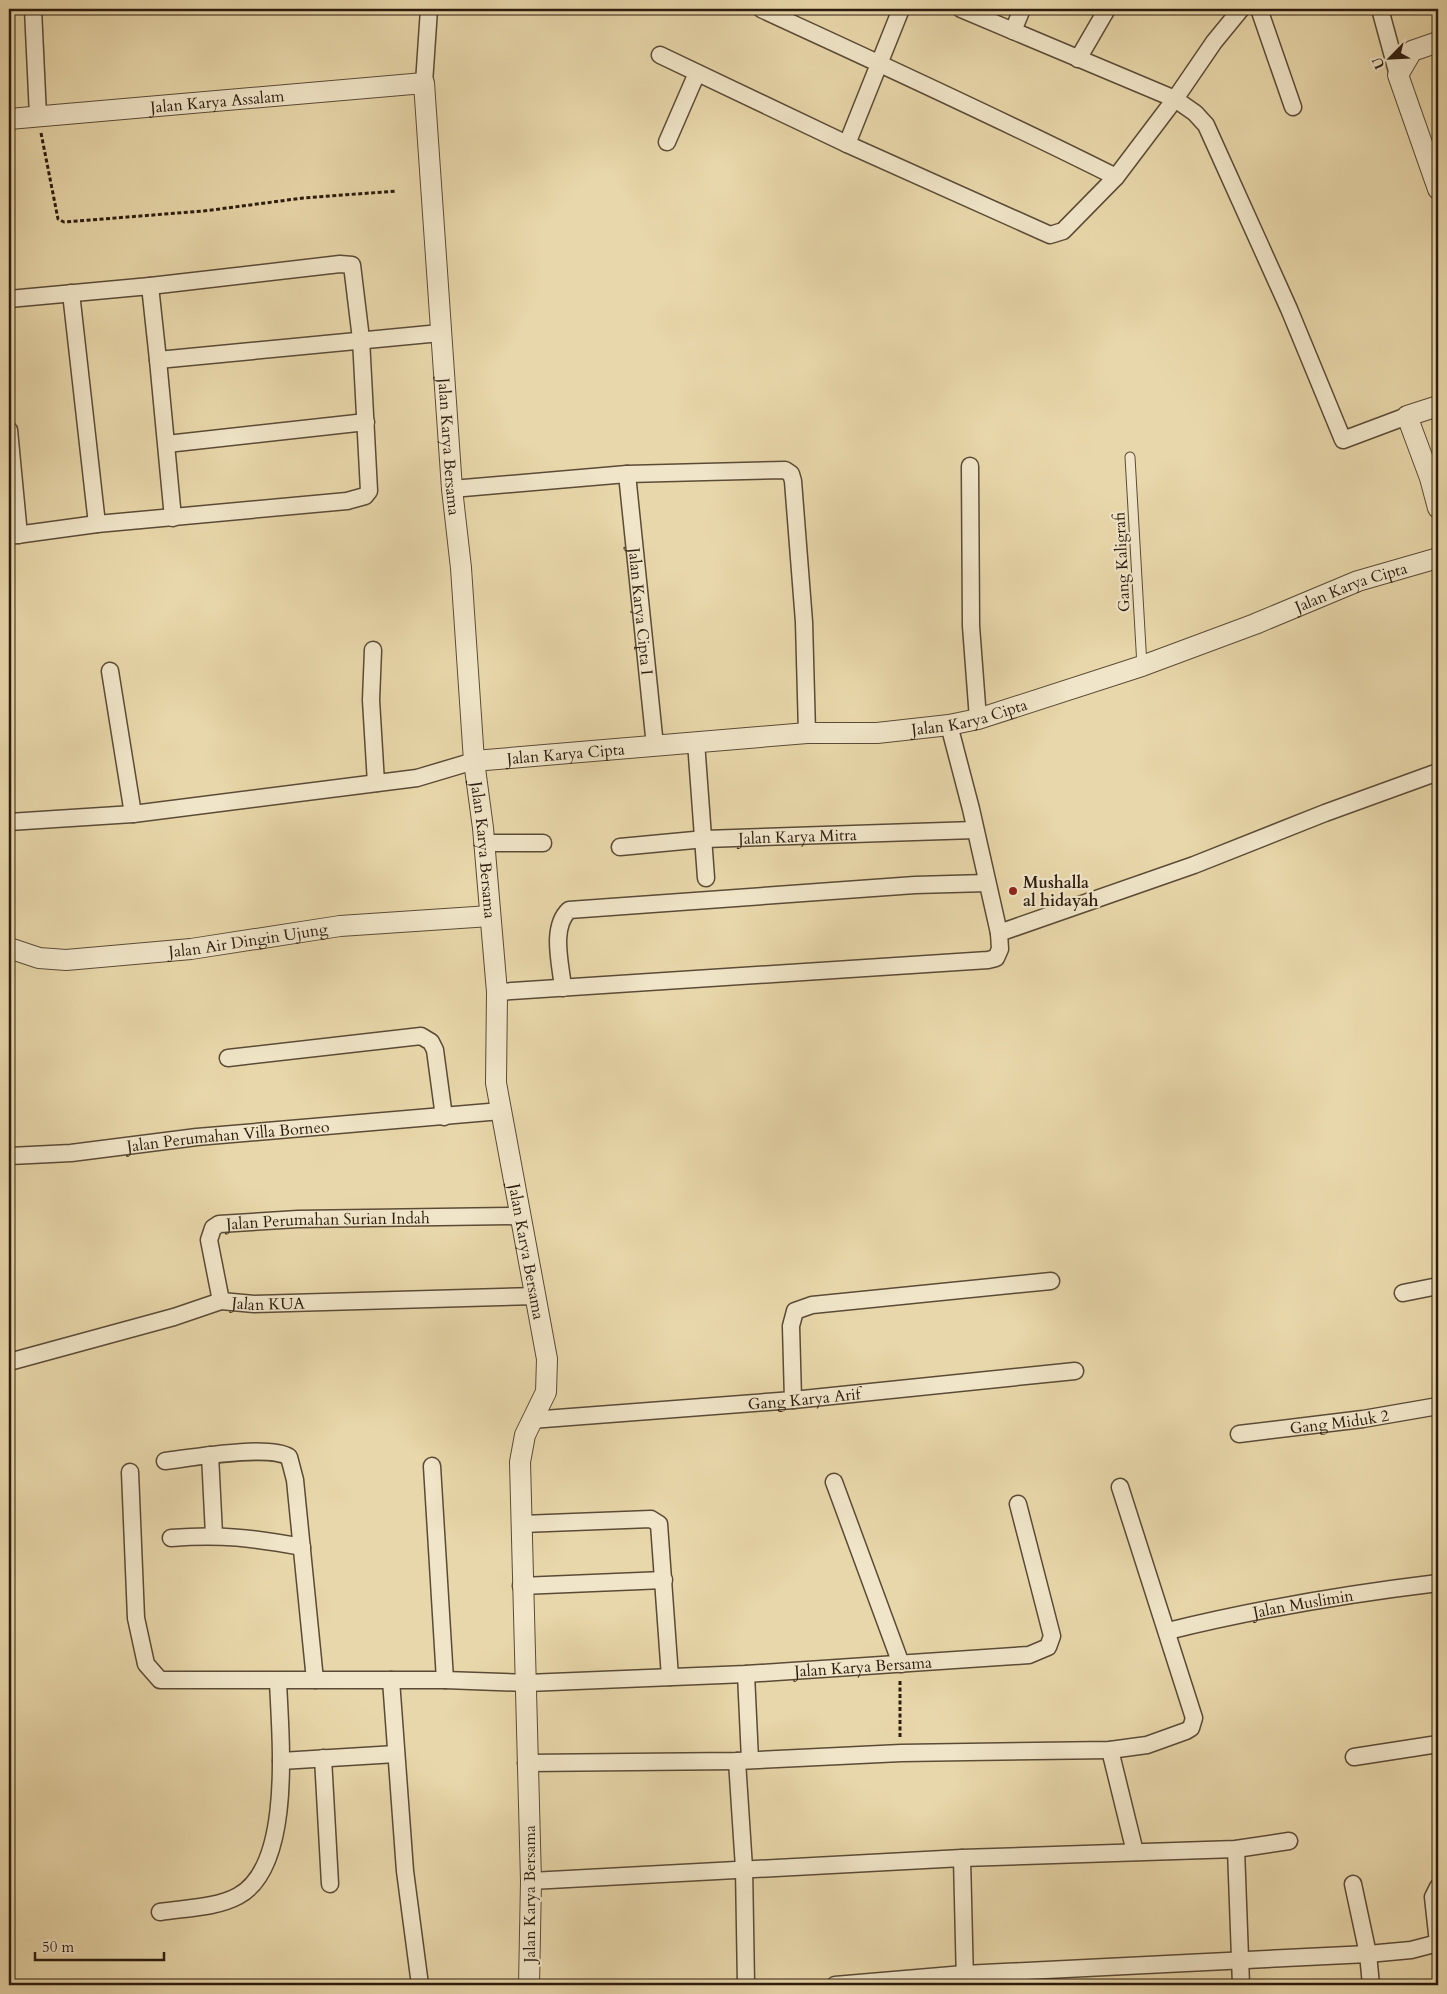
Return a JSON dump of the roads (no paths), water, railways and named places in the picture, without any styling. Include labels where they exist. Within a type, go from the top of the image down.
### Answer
[{"type":"street","points":[[33,9],[38,116]]},
{"type":"street","name":"Jalan Karya Bersama","points":[[429,9],[424,83],[440,333],[452,489],[461,568],[474,761],[498,992],[496,1083],[536,1296],[547,1367],[546,1392],[525,1435],[520,1462],[521,1586],[527,1683],[526,1763],[530,1881],[529,1985]]},
{"type":"street","points":[[761,9],[1014,125],[1116,177]]},
{"type":"street","points":[[847,144],[901,9]]},
{"type":"street","points":[[961,9],[1175,100],[1195,113],[1206,125],[1289,309],[1343,440],[1438,406]]},
{"type":"street","points":[[1013,32],[1022,9]]},
{"type":"street","points":[[1078,58],[1107,9]]},
{"type":"street","points":[[660,55],[847,144],[1050,235],[1064,231],[1116,177],[1175,100],[1214,42],[1241,9]]},
{"type":"street","points":[[1260,9],[1293,107]]},
{"type":"street","points":[[1380,9],[1398,75],[1438,189]]},
{"type":"street","points":[[1398,75],[1412,52],[1438,42]]},
{"type":"street","points":[[667,142],[697,73]]},
{"type":"street","name":"Jalan Karya Assalam","points":[[9,119],[424,83]]},
{"type":"street","points":[[9,298],[150,286],[349,263],[354,268],[361,340],[369,491],[365,496],[347,501],[96,524],[14,536],[9,430]]},
{"type":"street","points":[[150,286],[168,444],[173,518]]},
{"type":"street","points":[[71,293],[96,524]]},
{"type":"street","points":[[158,360],[440,333]]},
{"type":"street","points":[[1407,416],[1437,497]]},
{"type":"street","points":[[168,444],[366,422]]},
{"type":"street","points":[[970,466],[971,626],[978,719]]},
{"type":"street","points":[[452,489],[627,474],[785,470],[791,474],[804,622],[807,733]]},
{"type":"street","name":"Jalan Karya Cipta I","points":[[627,474],[655,746]]},
{"type":"street","name":"Jalan Karya Cipta","points":[[474,761],[807,733],[877,733],[949,725],[978,719],[1142,666],[1255,624],[1358,581],[1438,558]]},
{"type":"street","points":[[373,650],[371,700],[376,783]]},
{"type":"street","points":[[110,671],[133,814]]},
{"type":"street","points":[[498,992],[996,958],[1000,950],[999,933],[949,725]]},
{"type":"street","points":[[696,742],[705,839],[706,878]]},
{"type":"street","points":[[9,822],[133,814],[417,778],[474,761]]},
{"type":"street","points":[[999,933],[1194,865],[1325,813],[1438,772]]},
{"type":"street","name":"Jalan Karya Mitra","points":[[620,847],[705,839],[974,830]]},
{"type":"street","points":[[483,843],[543,843]]},
{"type":"street","points":[[563,988],[558,935],[561,917],[569,910],[916,885],[987,883]]},
{"type":"street","name":"Jalan Air Dingin Ujung","points":[[9,948],[39,958],[66,960],[191,949],[340,926],[490,916]]},
{"type":"street","points":[[228,1058],[421,1036],[431,1042],[435,1050],[444,1117]]},
{"type":"street","name":"Jalan Perumahan Villa Borneo","points":[[10,1156],[71,1153],[197,1138],[502,1111]]},
{"type":"street","name":"Jalan Perumahan Surian Indah","points":[[221,1300],[209,1240],[213,1228],[219,1224],[298,1219],[520,1216]]},
{"type":"street","points":[[793,1400],[791,1326],[795,1311],[812,1305],[1051,1281]]},
{"type":"street","points":[[1403,1293],[1438,1286]]},
{"type":"street","name":"Jalan KUA","points":[[9,1362],[174,1317],[221,1300],[254,1304],[536,1296]]},
{"type":"street","name":"Gang Karya Arif","points":[[532,1420],[793,1400],[1075,1371]]},
{"type":"street","name":"Gang Miduk 2","points":[[1239,1434],[1438,1406]]},
{"type":"street","points":[[165,1461],[210,1455],[268,1451],[284,1454],[289,1457],[295,1480],[315,1680]]},
{"type":"street","points":[[210,1455],[214,1534]]},
{"type":"street","points":[[432,1466],[445,1680]]},
{"type":"street","points":[[130,1472],[136,1618],[146,1664],[160,1680],[445,1680],[527,1683]]},
{"type":"street","points":[[834,1482],[901,1664]]},
{"type":"street","points":[[526,1763],[744,1761],[901,1753],[1110,1750],[1147,1745],[1186,1731],[1191,1728],[1194,1722],[1168,1631],[1120,1487]]},
{"type":"street","name":"Jalan Karya Bersama","points":[[527,1683],[746,1674],[1029,1655],[1048,1647],[1052,1636],[1018,1504]]},
{"type":"street","points":[[522,1524],[651,1520],[661,1527],[670,1677]]},
{"type":"street","points":[[171,1538],[214,1534],[252,1537],[302,1547]]},
{"type":"street","points":[[521,1586],[664,1580]]},
{"type":"street","name":"Jalan Muslimin","points":[[1168,1631],[1255,1610],[1350,1594],[1438,1583]]},
{"type":"street","points":[[746,1674],[744,1761],[746,1985]]},
{"type":"street","points":[[391,1680],[405,1871],[420,1985]]},
{"type":"street","points":[[160,1912],[225,1901],[239,1896],[264,1870],[278,1826],[281,1761],[278,1681]]},
{"type":"street","points":[[1354,1757],[1438,1744]]},
{"type":"street","points":[[1110,1750],[1135,1852]]},
{"type":"street","points":[[281,1761],[396,1754]]},
{"type":"street","points":[[322,1758],[330,1884]]},
{"type":"street","points":[[530,1881],[744,1868],[962,1858],[1236,1849],[1289,1841]]},
{"type":"street","points":[[1236,1849],[1241,1985]]},
{"type":"street","points":[[962,1858],[964,1980]]},
{"type":"street","points":[[1353,1884],[1368,1954],[1371,1985]]},
{"type":"street","points":[[835,1985],[964,1980],[1411,1950],[1438,1943],[1433,1896],[1438,1887]]},
{"type":"lane","name":"Gang Kaligrafi","points":[[1130,457],[1142,666]]},
{"type":"place","name":"Mushalla al hidayah","points":[[1013,891]]}]
